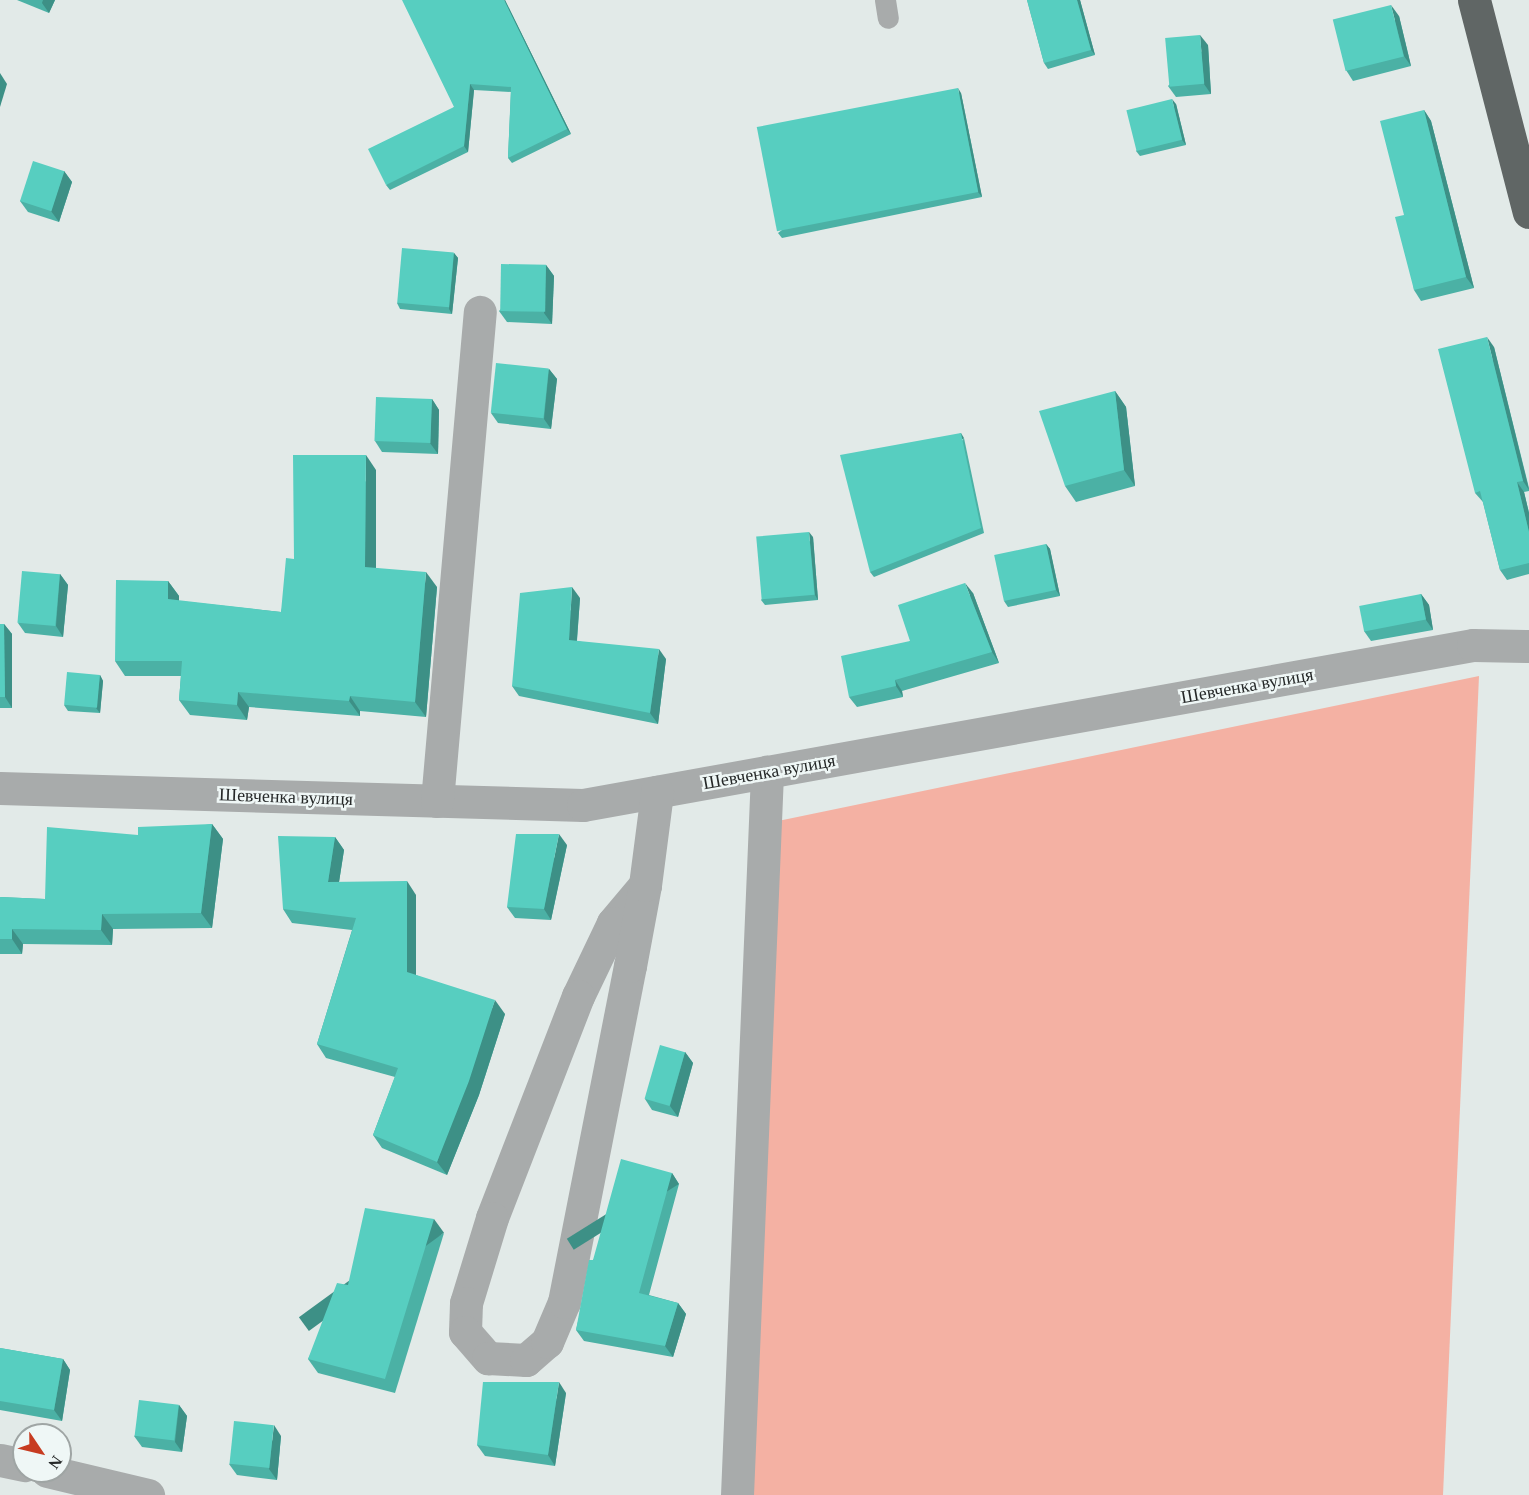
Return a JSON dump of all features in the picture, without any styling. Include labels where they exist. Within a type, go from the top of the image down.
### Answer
[{"type":"highway","points":[[1474,0],[1529,213]]},
{"type":"street","points":[[437,801],[480,312]]},
{"type":"street","name":"Шевченка вулиця","points":[[0,788],[583,806],[1473,645],[1529,646]]},
{"type":"street","points":[[737,1495],[767,772]]},
{"type":"street","points":[[645,885],[613,923],[578,996],[492,1218],[466,1303],[465,1332],[488,1358],[526,1360],[547,1342],[564,1302],[645,885],[657,792]]},
{"type":"street","points":[[72,1477],[148,1495]]},
{"type":"shaded area","points":[[1479,676],[1443,1495],[748,1495],[778,821]]},
{"type":"building","points":[[402,0],[504,0],[567,129],[508,158],[511,87],[470,84],[464,146],[386,185],[368,149],[454,107]]},
{"type":"building","points":[[1027,0],[1077,0],[1091,50],[1044,63]]},
{"type":"building","points":[[1391,5],[1404,56],[1346,71],[1333,20]]},
{"type":"building","points":[[1200,35],[1204,84],[1169,87],[1165,38]]},
{"type":"building","points":[[958,88],[978,192],[777,231],[757,127]]},
{"type":"building","points":[[1172,99],[1182,140],[1137,151],[1126,110]]},
{"type":"building","points":[[1424,110],[1466,277],[1414,290],[1395,217],[1404,215],[1380,121]]},
{"type":"building","points":[[33,161],[64,171],[51,211],[20,201]]},
{"type":"building","points":[[402,248],[454,253],[449,307],[397,303]]},
{"type":"building","points":[[501,264],[546,265],[545,312],[500,311]]},
{"type":"building","points":[[1487,337],[1523,481],[1517,482],[1529,532],[1529,563],[1500,570],[1480,491],[1475,493],[1438,349]]},
{"type":"building","points":[[496,363],[549,369],[543,418],[491,413]]},
{"type":"building","points":[[1115,391],[1124,470],[1065,486],[1039,411]]},
{"type":"building","points":[[376,397],[432,399],[430,443],[374,441]]},
{"type":"building","points":[[961,433],[981,528],[870,572],[840,455]]},
{"type":"building","points":[[293,455],[366,455],[365,567],[426,572],[415,702],[350,696],[349,701],[238,692],[237,705],[179,700],[182,661],[115,661],[116,580],[168,581],[168,599],[281,612],[286,558],[294,559]]},
{"type":"building","points":[[809,532],[814,595],[762,599],[756,537]]},
{"type":"building","points":[[1046,544],[1056,590],[1004,601],[994,555]]},
{"type":"building","points":[[22,571],[60,574],[55,626],[17,623]]},
{"type":"building","points":[[965,583],[992,652],[895,680],[896,686],[849,697],[841,656],[910,641],[898,605]]},
{"type":"building","points":[[572,587],[569,640],[659,649],[650,713],[512,686],[520,593]]},
{"type":"building","points":[[1421,594],[1426,620],[1364,632],[1359,606]]},
{"type":"building","points":[[0,624],[4,624],[5,697],[0,697]]},
{"type":"building","points":[[67,672],[100,675],[97,708],[64,705]]},
{"type":"building","points":[[212,824],[201,913],[102,914],[101,930],[12,929],[12,939],[0,939],[0,897],[45,899],[47,827],[138,835],[138,827]]},
{"type":"building","points":[[516,834],[559,834],[544,909],[507,907]]},
{"type":"building","points":[[278,836],[335,837],[328,882],[407,881],[407,972],[495,1000],[469,1081],[437,1162],[373,1135],[398,1068],[317,1044],[356,918],[283,909]]},
{"type":"building","points":[[660,1045],[685,1052],[670,1106],[645,1099]]},
{"type":"building","points":[[621,1159],[672,1173],[639,1293],[678,1303],[665,1346],[576,1330],[589,1260],[593,1260]]},
{"type":"building","points":[[365,1208],[434,1219],[385,1379],[308,1359],[337,1283],[348,1285]]},
{"type":"building","points":[[0,1348],[63,1359],[54,1410],[0,1401]]},
{"type":"building","points":[[483,1382],[559,1382],[548,1455],[477,1445]]},
{"type":"building","points":[[139,1400],[179,1405],[174,1441],[135,1436]]},
{"type":"building","points":[[234,1421],[274,1425],[269,1468],[230,1464]]}]
